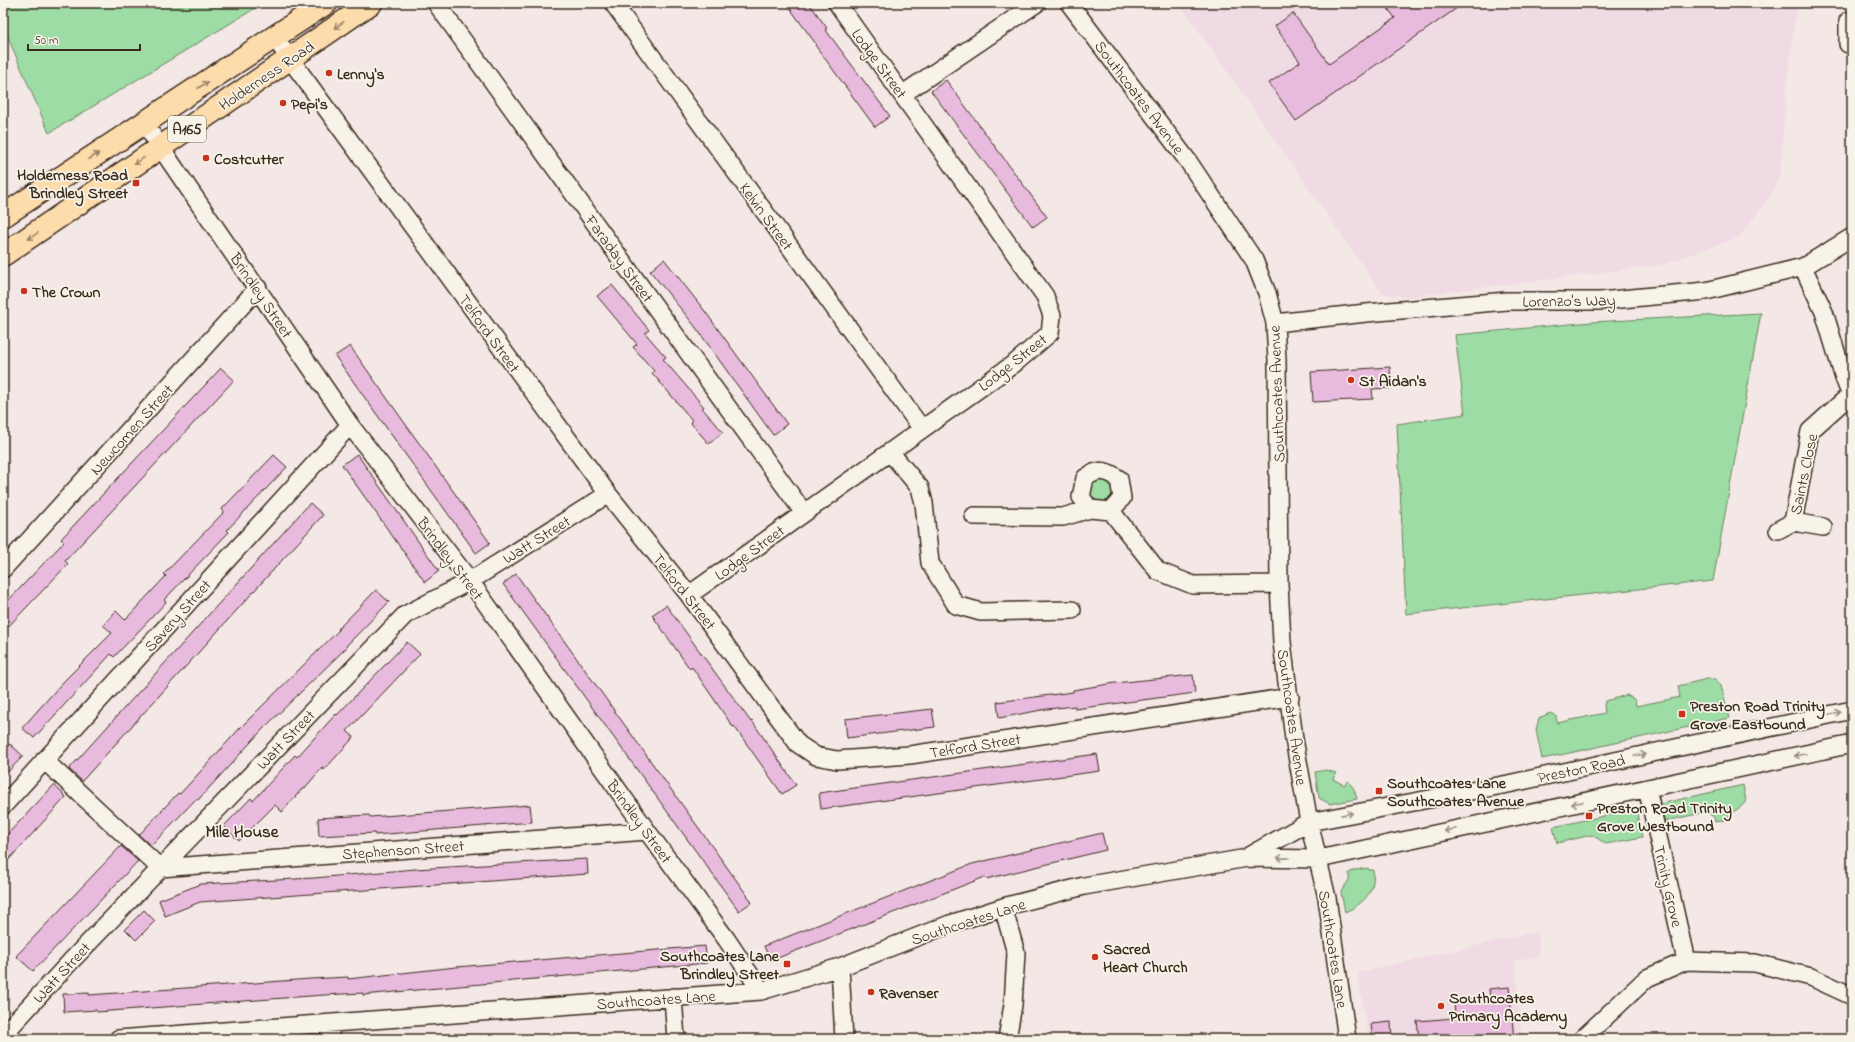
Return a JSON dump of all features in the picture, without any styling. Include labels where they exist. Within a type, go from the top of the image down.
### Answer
[{"type":"highway","name":"Holderness Road","points":[[3,216],[326,3]]},
{"type":"highway","name":"Holderness Road","points":[[3,256],[371,3]]},
{"type":"street","name":"Faraday Street","points":[[436,3],[804,513]]},
{"type":"street","name":"Kelvin Street","points":[[613,3],[922,429]]},
{"type":"street","name":"Lodge Street","points":[[689,595],[1037,346],[1050,332],[1052,316],[1045,296],[837,3]]},
{"type":"street","points":[[903,94],[1037,3]]},
{"type":"street","name":"Southcoates Avenue","points":[[1069,3],[1188,161],[1254,260],[1267,293],[1275,323],[1278,401],[1279,584],[1282,642],[1294,739],[1309,822]]},
{"type":"street","points":[[1847,18],[1848,44]]},
{"type":"street","name":"Telford Street","points":[[274,38],[608,494],[689,595],[798,744],[816,756],[837,760],[910,755],[1290,697]]},
{"type":"street","name":"Brindley Street","points":[[144,123],[350,425],[470,581],[647,831],[727,940],[761,991]]},
{"type":"street","name":"Lorenzo's Way","points":[[1275,323],[1508,301],[1600,301],[1706,291],[1803,267],[1852,237]]},
{"type":"street","points":[[1803,267],[1824,312],[1851,396]]},
{"type":"street","name":"Newcomen Street","points":[[3,569],[258,288]]},
{"type":"street","name":"Saints Close","points":[[1793,522],[1810,431],[1851,396]]},
{"type":"street","name":"Savery Street","points":[[3,806],[350,425]]},
{"type":"street","points":[[890,452],[920,488],[924,504],[930,563],[956,605],[981,612],[1072,610]]},
{"type":"street","points":[[1090,509],[1081,497],[1085,478],[1094,472],[1110,472],[1119,479],[1122,498],[1111,511]]},
{"type":"street","name":"Watt Street","points":[[3,1035],[71,960],[405,615],[470,581],[608,494]]},
{"type":"street","points":[[974,516],[1063,517],[1090,509],[1111,511],[1158,571],[1193,585],[1279,584]]},
{"type":"street","name":"Saints Close","points":[[1778,530],[1793,522],[1823,527]]},
{"type":"street","name":"Preston Road","points":[[1309,822],[1508,784],[1852,710]]},
{"type":"street","name":"Preston Road","points":[[1319,859],[1852,744]]},
{"type":"street","points":[[44,760],[160,868]]},
{"type":"street","name":"Trinity Grove","points":[[1647,788],[1686,960]]},
{"type":"street","name":"Southcoates Lane","points":[[1247,858],[1309,822],[1319,859],[1328,906],[1347,1039]]},
{"type":"street","name":"Stephenson Street","points":[[160,868],[647,831]]},
{"type":"street","name":"Southcoates Lane","points":[[118,1039],[330,1032],[674,997],[761,991],[840,968],[950,924],[1003,907],[1084,886],[1247,858],[1319,859]]},
{"type":"street","points":[[1003,907],[1016,953],[1013,1005],[1007,1039]]},
{"type":"street","points":[[1582,1039],[1647,978],[1686,960],[1755,964],[1811,977],[1852,996]]},
{"type":"street","points":[[840,968],[844,1039]]},
{"type":"street","points":[[674,997],[676,1039]]},
{"type":"shaded area","points":[[1179,3],[1797,3],[1787,85],[1780,174],[1772,194],[1739,237],[1662,265],[1406,297],[1382,293]]},
{"type":"shaded area","name":"Southcoates Primary Academy","points":[[1538,931],[1540,957],[1515,960],[1522,1039],[1368,1039],[1358,973]]},
{"type":"green space","points":[[3,3],[264,3],[49,133],[3,26]]},
{"type":"green space","points":[[1761,313],[1713,581],[1406,614],[1397,424],[1465,414],[1455,335],[1591,322]]},
{"type":"green space","points":[[1101,478],[1109,483],[1113,489],[1114,496],[1107,505],[1092,504],[1087,488],[1090,483]]},
{"type":"green space","points":[[1707,679],[1716,679],[1721,686],[1730,718],[1542,759],[1536,730],[1539,718],[1550,713],[1556,716],[1557,723],[1605,713],[1605,701],[1627,695],[1635,700],[1636,706],[1680,697],[1678,686]]},
{"type":"green space","points":[[1326,770],[1336,773],[1333,779],[1344,785],[1348,781],[1354,789],[1357,799],[1330,804],[1319,798],[1315,772]]},
{"type":"green space","points":[[1743,785],[1746,801],[1726,820],[1715,822],[1714,817],[1706,812],[1666,821],[1677,829],[1666,831],[1660,804]]},
{"type":"green space","points":[[1636,809],[1642,837],[1606,844],[1592,835],[1557,843],[1553,827]]},
{"type":"green space","points":[[1368,868],[1369,870],[1373,870],[1373,884],[1367,896],[1358,905],[1345,912],[1341,892],[1349,880],[1349,873],[1355,870]]},
{"type":"building","points":[[786,3],[809,3],[827,28],[825,29],[890,116],[875,127]]},
{"type":"building","points":[[1384,3],[1464,3],[1296,121],[1269,83],[1300,62],[1275,26],[1293,13],[1329,64],[1395,18]]},
{"type":"building","points":[[946,80],[1047,217],[1033,227],[931,91]]},
{"type":"building","points":[[664,259],[704,310],[787,424],[773,435],[694,325],[650,271]]},
{"type":"building","points":[[612,285],[649,330],[645,333],[666,357],[663,359],[723,432],[709,444],[690,422],[692,420],[652,373],[654,371],[633,347],[637,344],[597,296]]},
{"type":"building","points":[[350,346],[490,543],[476,553],[335,356]]},
{"type":"building","name":"St Aidan's","points":[[1390,367],[1391,388],[1372,389],[1373,399],[1313,402],[1311,372]]},
{"type":"building","points":[[221,368],[234,380],[65,561],[68,564],[3,632],[3,606],[64,542],[61,539]]},
{"type":"building","points":[[357,454],[439,571],[425,582],[342,465]]},
{"type":"building","points":[[274,455],[287,467],[227,530],[229,532],[164,600],[166,602],[154,615],[114,657],[111,654],[34,738],[22,728],[64,681],[112,633],[103,625],[116,611],[125,620],[166,576],[164,574],[224,512],[222,509]]},
{"type":"building","points":[[310,503],[323,515],[82,781],[69,769]]},
{"type":"building","points":[[516,574],[752,902],[739,911],[503,584]]},
{"type":"building","points":[[376,590],[389,602],[346,646],[347,647],[262,730],[198,800],[196,799],[151,846],[139,835],[178,793],[180,794],[241,727],[339,630],[338,629]]},
{"type":"building","points":[[666,605],[751,722],[752,721],[796,785],[782,794],[734,726],[733,727],[692,667],[690,669],[652,615]]},
{"type":"building","points":[[407,642],[420,654],[347,731],[354,737],[324,770],[322,768],[282,812],[275,805],[239,841],[224,826],[251,798],[253,801],[295,755],[297,757],[336,714],[337,715]]},
{"type":"building","points":[[1193,675],[1195,693],[1075,709],[1075,706],[1047,709],[999,718],[997,702],[1073,692],[1073,690],[1115,683]]},
{"type":"building","points":[[932,709],[935,727],[847,738],[845,719]]},
{"type":"building","points":[[10,744],[23,756],[3,777],[3,751]]},
{"type":"building","points":[[1097,754],[1100,771],[821,809],[819,793]]},
{"type":"building","points":[[54,785],[66,797],[3,866],[3,839]]},
{"type":"building","points":[[530,805],[532,822],[375,835],[375,833],[319,836],[318,818],[369,815],[370,817]]},
{"type":"building","points":[[1102,833],[1106,850],[986,879],[985,877],[770,961],[764,946],[972,864]]},
{"type":"building","points":[[121,846],[138,861],[33,971],[16,956]]},
{"type":"building","points":[[587,859],[588,874],[200,902],[165,916],[159,900],[201,884],[314,878],[415,869]]},
{"type":"building","points":[[144,910],[155,921],[136,940],[125,929]]},
{"type":"building","points":[[705,946],[707,963],[363,995],[363,993],[324,995],[97,1012],[96,1010],[64,1012],[63,994],[89,993],[89,995],[310,979],[348,977],[348,979],[456,967]]},
{"type":"building","points":[[1509,987],[1514,1039],[1419,1039],[1417,1021],[1455,1018],[1454,1000],[1490,997],[1489,989]]},
{"type":"building","points":[[1391,1022],[1392,1039],[1373,1039],[1371,1024]]},
{"type":"place","name":"Lenny's","points":[[329,73]]},
{"type":"place","name":"Pepi's","points":[[283,103]]},
{"type":"place","name":"Costcutter","points":[[206,158]]},
{"type":"place","name":"Holderness Road Brindley Street","points":[[136,183]]},
{"type":"place","name":"The Crown","points":[[24,291]]},
{"type":"place","name":"St Aidan's","points":[[1351,380]]},
{"type":"place","name":"Preston Road Trinity Grove Eastbound","points":[[1682,714]]},
{"type":"place","name":"Southcoates Lane Southcoates Avenue","points":[[1379,791]]},
{"type":"place","name":"Preston Road Trinity Grove Westbound","points":[[1589,816]]},
{"type":"place","name":"Sacred Heart Church","points":[[1095,957]]},
{"type":"place","name":"Southcoates Lane Brindley Street","points":[[787,964]]},
{"type":"place","name":"Ravenser","points":[[871,992]]},
{"type":"place","name":"Southcoates Primary Academy","points":[[1441,1006]]},
{"type":"district","name":"Mile House","points":[[242,831]]}]
